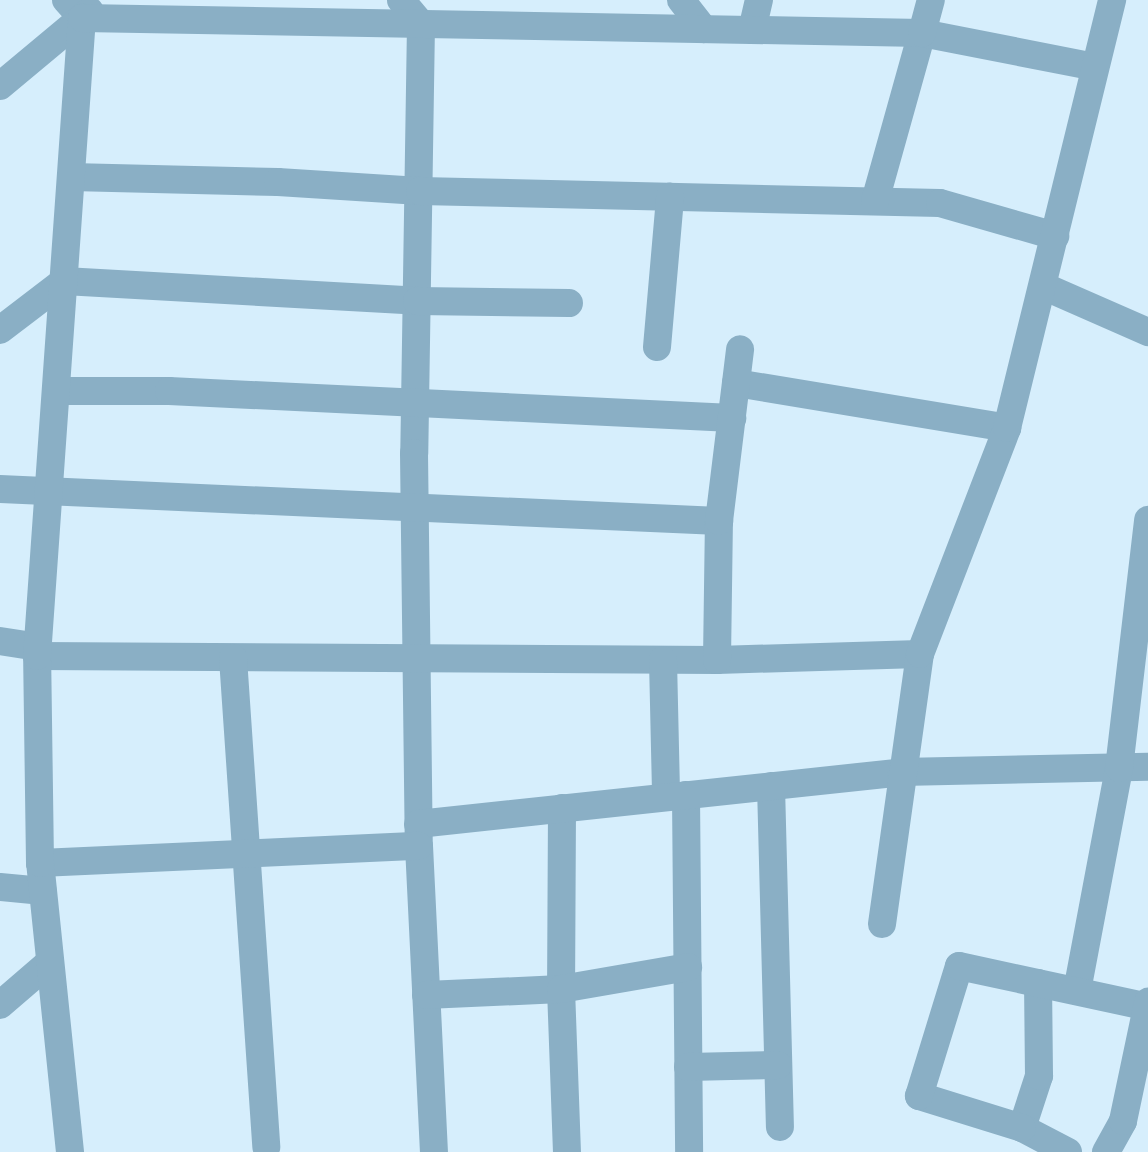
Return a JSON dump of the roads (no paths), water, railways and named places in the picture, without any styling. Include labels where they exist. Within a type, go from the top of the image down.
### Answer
[{"type":"street","points":[[0,86],[74,9],[102,0]]},
{"type":"street","points":[[402,0],[421,24],[414,508],[418,835],[434,1152]]},
{"type":"street","points":[[681,0],[704,29]]},
{"type":"street","points":[[752,30],[759,0]]},
{"type":"street","points":[[875,201],[931,0]]},
{"type":"street","points":[[882,924],[901,772],[920,654],[1007,428],[1112,0]]},
{"type":"street","points":[[74,9],[421,24],[922,33],[1095,67]]},
{"type":"street","points":[[70,1152],[40,863],[37,651],[71,177],[74,9]]},
{"type":"street","points":[[71,177],[278,182],[420,191],[940,203],[1055,236]]},
{"type":"street","points":[[657,347],[670,196]]},
{"type":"street","points":[[0,330],[64,282],[417,301],[568,303]]},
{"type":"street","points":[[1043,286],[1148,332]]},
{"type":"street","points":[[717,660],[719,521],[740,349]]},
{"type":"street","points":[[736,384],[1007,428]]},
{"type":"street","points":[[56,391],[169,390],[732,418]]},
{"type":"street","points":[[0,488],[49,493],[719,521]]},
{"type":"street","points":[[1077,991],[1119,768],[1148,520]]},
{"type":"street","points":[[0,642],[37,651],[233,658],[717,660],[920,654]]},
{"type":"street","points":[[233,658],[266,1147]]},
{"type":"street","points":[[662,660],[676,796],[688,967],[689,1152]]},
{"type":"street","points":[[40,863],[245,853],[418,835],[562,808],[901,772],[1148,767]]},
{"type":"street","points":[[771,786],[780,1127]]},
{"type":"street","points":[[562,808],[561,989],[567,1152]]},
{"type":"street","points":[[0,886],[43,892]]},
{"type":"street","points":[[0,1005],[50,962]]},
{"type":"street","points":[[1068,1152],[1022,1128],[919,1096],[958,966],[1147,1006],[1123,1121],[1106,1152]]},
{"type":"street","points":[[426,994],[561,989],[688,967]]},
{"type":"street","points":[[1022,1128],[1039,1076],[1038,983]]},
{"type":"street","points":[[688,1067],[778,1065]]}]
